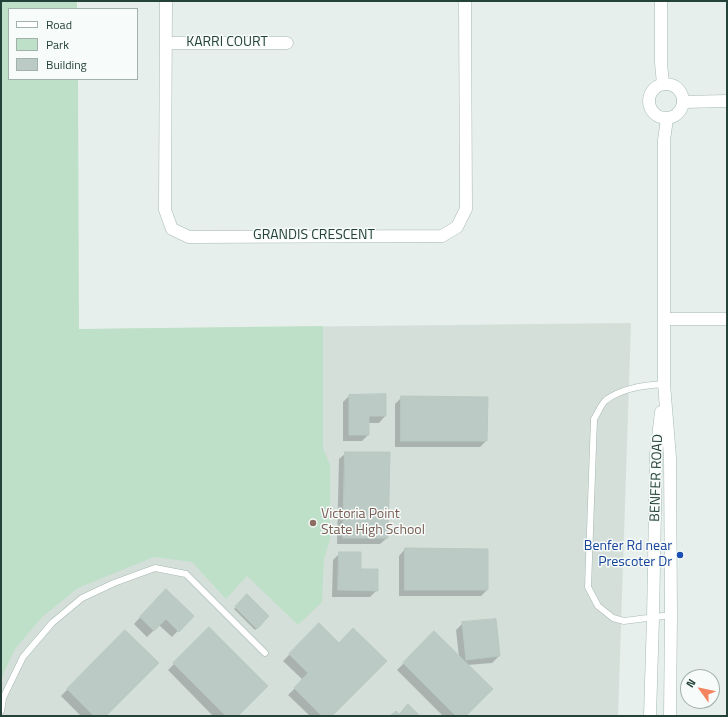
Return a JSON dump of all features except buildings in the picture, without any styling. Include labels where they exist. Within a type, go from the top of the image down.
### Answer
[{"type":"street","name":"GRANDIS CRESCENT","points":[[166,1],[165,210],[172,229],[189,237],[442,236],[457,227],[466,209],[465,1]]},
{"type":"street","points":[[661,1],[661,63],[663,84]]},
{"type":"street","name":"KARRI COURT","points":[[166,43],[287,43]]},
{"type":"street","points":[[663,84],[673,85],[677,88],[683,102],[682,107],[676,115],[667,119],[656,116],[651,112],[649,106],[652,90],[663,84]]},
{"type":"street","points":[[683,102],[727,101]]},
{"type":"street","name":"BENFER ROAD","points":[[667,119],[664,140],[664,384],[670,457],[670,716]]},
{"type":"street","points":[[665,319],[727,319]]},
{"type":"street","name":"BENFER ROAD","points":[[650,716],[656,454],[664,384]]},
{"type":"lane","points":[[664,384],[644,385],[620,393],[605,401],[594,419],[588,587],[598,606],[613,618],[624,621],[671,615]]},
{"type":"lane","points":[[1,711],[3,698],[23,657],[52,623],[82,598],[114,583],[155,568],[186,574],[265,653]]},
{"type":"shaded area","name":"Victoria Point State High School","points":[[631,323],[618,716],[1,716],[1,330]]},
{"type":"green space","points":[[1,1],[77,1],[77,8],[8,8],[8,80],[78,80],[79,329],[323,326],[323,448],[330,465],[330,540],[324,559],[322,602],[298,625],[247,576],[226,599],[192,562],[154,557],[78,588],[42,617],[15,649],[1,679]]},
{"type":"place","name":"Victoria Point State High School","points":[[313,523]]},
{"type":"place","name":"Benfer Rd near Prescoter Dr","points":[[680,555]]}]
